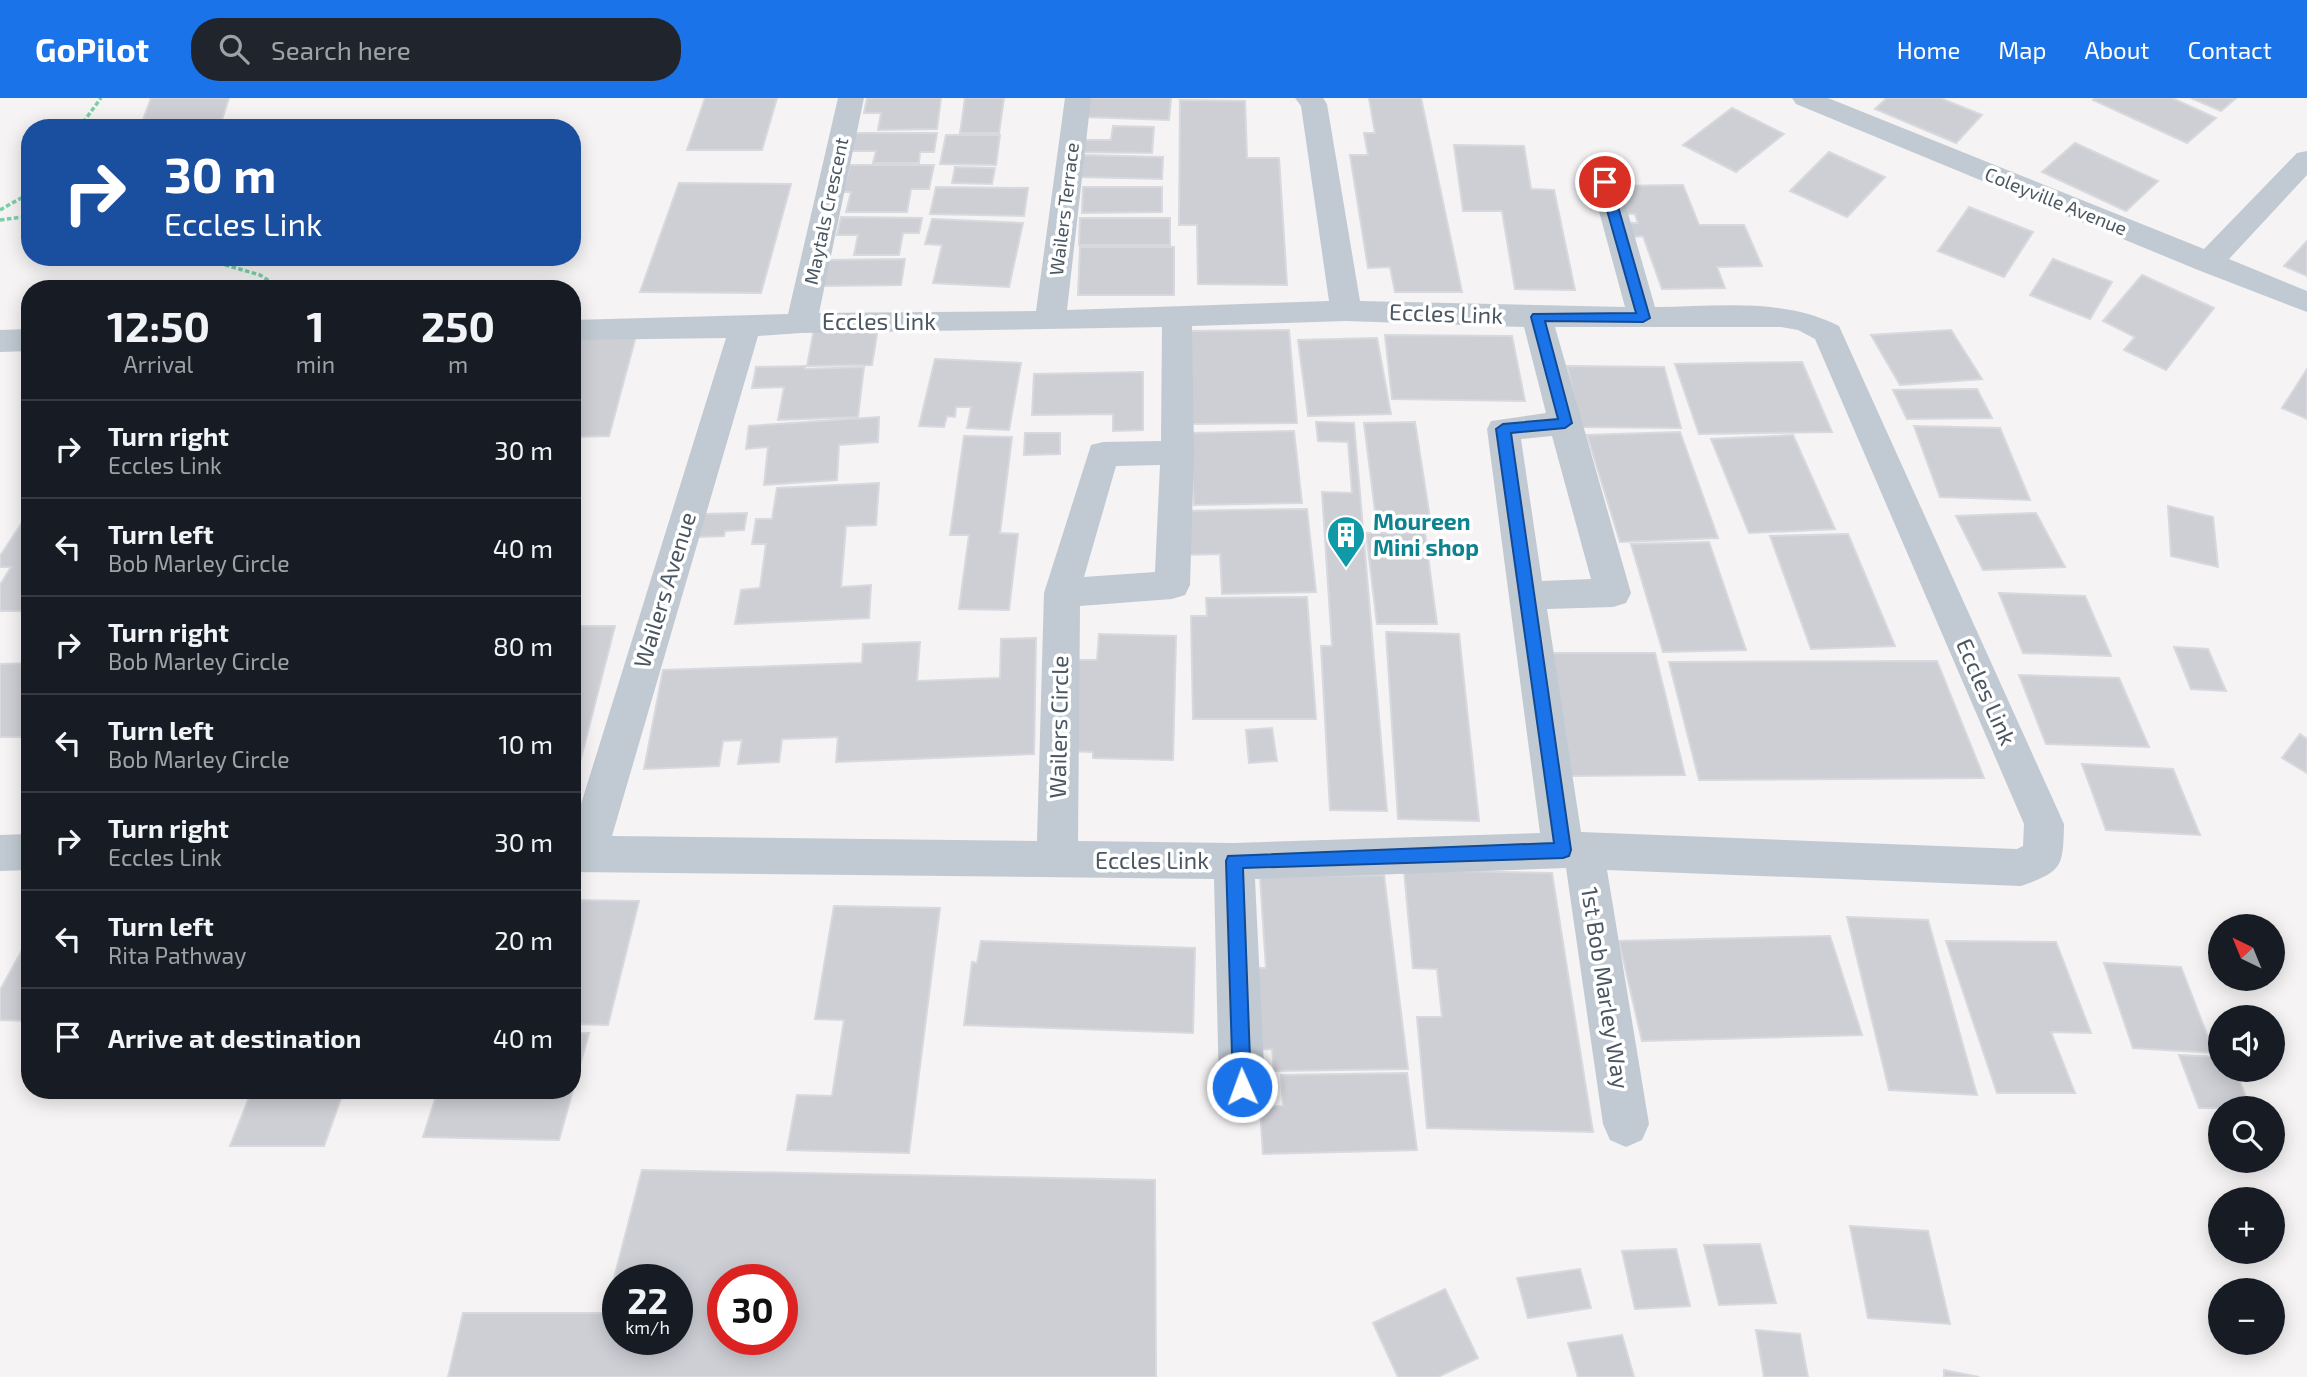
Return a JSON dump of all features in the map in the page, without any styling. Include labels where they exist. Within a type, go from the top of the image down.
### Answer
[{"type":"street","name":"Maytals Crescent","points":[[801,323],[851,98]]},
{"type":"street","name":"Wailers Terrace","points":[[1050,321],[1078,98]]},
{"type":"street","points":[[1308,98],[1314,104],[1346,311]]},
{"type":"street","name":"Coleyville Avenue","points":[[1807,98],[2307,302]]},
{"type":"street","points":[[2208,263],[2307,159]]},
{"type":"street","points":[[1605,182],[1643,318]]},
{"type":"street","name":"Eccles Link","points":[[581,330],[745,327],[801,323],[1050,321],[1346,311],[1537,317],[1781,317],[1805,321],[1828,333],[2044,824],[2043,856],[2021,867],[1574,852],[1234,861],[581,854]]},
{"type":"street","points":[[1062,593],[1172,585],[1177,453],[1177,316]]},
{"type":"street","points":[[1528,595],[1613,593],[1537,317]]},
{"type":"street","name":"Wailers Avenue","points":[[581,848],[745,327]]},
{"type":"street","points":[[0,341],[21,340]]},
{"type":"street","name":"1st Bob Marley Way","points":[[1565,423],[1503,429],[1528,595],[1626,1124]]},
{"type":"street","name":"Wailers Circle","points":[[1057,861],[1062,593],[1103,454],[1177,453]]},
{"type":"street","points":[[0,853],[21,852]]},
{"type":"street","points":[[1234,861],[1242,1087]]},
{"type":"path","points":[[86,119],[101,98]]},
{"type":"path","points":[[0,210],[21,198]]},
{"type":"path","points":[[0,220],[21,217]]},
{"type":"path","points":[[229,266],[268,280]]},
{"type":"building","points":[[151,98],[229,98],[222,119],[143,119]]},
{"type":"building","points":[[705,98],[777,98],[762,150],[687,150]]},
{"type":"building","points":[[867,98],[941,98],[937,129],[878,130],[881,113],[864,113]]},
{"type":"building","points":[[965,98],[1004,98],[999,133],[960,133]]},
{"type":"building","points":[[1090,98],[1171,98],[1169,120],[1087,117]]},
{"type":"building","points":[[1369,98],[1421,98],[1462,292],[1395,292],[1390,267],[1368,268],[1350,155],[1368,155],[1364,133],[1375,133]]},
{"type":"building","points":[[1887,98],[1940,98],[1982,115],[1956,143],[1875,109]]},
{"type":"building","points":[[2172,98],[2216,118],[2187,143],[2093,100]]},
{"type":"building","points":[[2191,98],[2236,98],[2221,111]]},
{"type":"building","points":[[1180,100],[1245,101],[1247,158],[1279,158],[1287,285],[1198,284],[1197,225],[1179,225]]},
{"type":"building","points":[[1732,108],[1784,134],[1736,172],[1683,145]]},
{"type":"building","points":[[1113,126],[1154,127],[1152,153],[1081,152],[1083,140],[1111,140]]},
{"type":"building","points":[[855,133],[937,133],[934,152],[920,152],[919,163],[873,163],[876,151],[852,151]]},
{"type":"building","points":[[946,135],[1000,135],[996,165],[940,164]]},
{"type":"building","points":[[2075,143],[2158,181],[2126,211],[2042,172]]},
{"type":"building","points":[[1454,145],[1524,146],[1531,189],[1554,190],[1575,290],[1515,289],[1502,211],[1463,211]]},
{"type":"building","points":[[1829,152],[1885,177],[1847,217],[1790,191]]},
{"type":"building","points":[[1082,155],[1163,157],[1162,179],[1079,177]]},
{"type":"building","points":[[850,165],[934,165],[929,189],[911,189],[907,212],[846,212],[851,192],[843,192]]},
{"type":"building","points":[[955,167],[995,168],[992,184],[952,183]]},
{"type":"building","points":[[679,183],[791,184],[761,293],[640,292]]},
{"type":"building","points":[[1683,185],[1699,225],[1744,225],[1762,266],[1717,267],[1725,288],[1662,289],[1643,236],[1632,237],[1627,223],[1638,223],[1635,214],[1622,214],[1612,186]]},
{"type":"building","points":[[936,187],[1028,188],[1024,216],[930,214]]},
{"type":"building","points":[[1083,187],[1162,187],[1162,212],[1082,213]]},
{"type":"building","points":[[1969,207],[2033,232],[2004,277],[1938,251]]},
{"type":"building","points":[[841,217],[922,218],[919,233],[903,233],[899,255],[854,255],[858,235],[837,235]]},
{"type":"building","points":[[1080,218],[1170,218],[1170,245],[1079,245]]},
{"type":"building","points":[[932,219],[1023,223],[1009,287],[933,283],[942,245],[925,244]]},
{"type":"building","points":[[2307,241],[2307,276],[2284,266]]},
{"type":"building","points":[[1080,247],[1174,247],[1174,295],[1078,295]]},
{"type":"building","points":[[905,259],[901,285],[822,286],[828,260]]},
{"type":"building","points":[[2053,259],[2112,282],[2090,319],[2030,295]]},
{"type":"building","points":[[2142,275],[2214,308],[2166,370],[2124,350],[2135,337],[2103,321]]},
{"type":"building","points":[[878,328],[872,365],[807,366],[814,329]]},
{"type":"building","points":[[1289,330],[1297,423],[1186,424],[1184,331]]},
{"type":"building","points":[[1951,330],[1982,379],[1900,385],[1871,335]]},
{"type":"building","points":[[581,335],[636,336],[609,436],[581,437]]},
{"type":"building","points":[[1385,335],[1512,336],[1525,401],[1392,399]]},
{"type":"building","points":[[1377,338],[1391,414],[1308,416],[1298,340]]},
{"type":"building","points":[[935,359],[1021,363],[1009,430],[967,428],[971,407],[956,407],[955,417],[947,416],[944,427],[919,426]]},
{"type":"building","points":[[1802,362],[1832,432],[1699,434],[1675,364]]},
{"type":"building","points":[[805,366],[805,369],[864,367],[858,417],[778,420],[784,387],[752,388],[756,367]]},
{"type":"building","points":[[1567,366],[1664,367],[1681,428],[1581,427]]},
{"type":"building","points":[[2307,369],[2307,419],[2282,408]]},
{"type":"building","points":[[1143,372],[1143,430],[1113,431],[1113,414],[1032,415],[1034,374]]},
{"type":"building","points":[[1977,389],[1992,418],[1907,419],[1893,390]]},
{"type":"building","points":[[879,417],[878,442],[839,445],[837,480],[764,485],[768,447],[746,449],[749,426]]},
{"type":"building","name":"Moureen Mini shop","points":[[1316,422],[1354,423],[1387,811],[1330,810],[1321,646],[1332,646],[1322,492],[1352,493],[1348,442],[1318,441]]},
{"type":"building","points":[[1415,422],[1430,518],[1376,519],[1364,423]]},
{"type":"building","points":[[1914,426],[2000,428],[2030,500],[1940,497]]},
{"type":"building","points":[[1294,431],[1302,503],[1194,505],[1190,433]]},
{"type":"building","points":[[1680,432],[1718,538],[1620,542],[1587,435]]},
{"type":"building","points":[[1025,433],[1060,433],[1060,454],[1024,455]]},
{"type":"building","points":[[1793,435],[1835,529],[1749,533],[1711,439]]},
{"type":"building","points":[[964,436],[1012,437],[1000,533],[1018,534],[1009,610],[959,609],[969,535],[950,535]]},
{"type":"building","points":[[879,483],[876,525],[846,526],[841,587],[871,585],[869,618],[735,624],[741,590],[760,588],[766,544],[752,544],[756,519],[772,519],[777,488]]},
{"type":"building","points":[[2168,506],[2213,517],[2218,567],[2171,556]]},
{"type":"building","points":[[1307,509],[1316,592],[1222,594],[1220,554],[1180,555],[1178,511]]},
{"type":"building","points":[[747,513],[744,530],[725,531],[724,536],[698,537],[703,514]]},
{"type":"building","points":[[2036,513],[2065,567],[1983,570],[1956,516]]},
{"type":"building","points":[[21,524],[21,611],[0,611],[0,585],[11,567],[0,567],[0,556]]},
{"type":"building","points":[[1366,533],[1425,533],[1437,624],[1377,624]]},
{"type":"building","points":[[1848,534],[1895,646],[1811,649],[1770,536]]},
{"type":"building","points":[[1709,542],[1746,650],[1663,652],[1631,544]]},
{"type":"building","points":[[1999,593],[2085,596],[2111,656],[2023,653]]},
{"type":"building","points":[[1307,597],[1316,719],[1193,719],[1191,616],[1207,616],[1206,598]]},
{"type":"building","points":[[581,626],[615,626],[581,758]]},
{"type":"building","points":[[1386,632],[1459,634],[1479,821],[1398,819]]},
{"type":"building","points":[[1099,634],[1176,636],[1173,760],[1093,758],[1093,752],[1064,751],[1071,660],[1097,660]]},
{"type":"building","points":[[1036,638],[1034,754],[836,762],[838,737],[782,739],[779,762],[738,764],[742,740],[723,741],[719,766],[644,769],[663,670],[862,663],[863,644],[920,642],[917,681],[1000,678],[1001,639]]},
{"type":"building","points":[[2174,647],[2208,649],[2226,691],[2191,689]]},
{"type":"building","points":[[1542,653],[1655,653],[1685,775],[1565,776]]},
{"type":"building","points":[[1937,661],[1984,778],[1699,780],[1669,662]]},
{"type":"building","points":[[21,663],[21,737],[0,737],[0,664]]},
{"type":"building","points":[[2019,675],[2119,678],[2149,747],[2046,744]]},
{"type":"building","points":[[1272,728],[1277,761],[1249,763],[1246,730]]},
{"type":"building","points":[[2300,734],[2307,739],[2307,773],[2282,758]]},
{"type":"building","points":[[2082,764],[2173,769],[2200,835],[2106,830]]},
{"type":"building","points":[[1404,870],[1552,873],[1593,1132],[1427,1128],[1417,1017],[1442,1017],[1437,969],[1413,968]]},
{"type":"building","points":[[1384,875],[1408,1069],[1274,1071],[1272,1049],[1255,1050],[1250,968],[1266,968],[1260,877]]},
{"type":"building","points":[[581,900],[639,901],[608,1025],[581,1024]]},
{"type":"building","points":[[834,906],[940,908],[909,1153],[787,1150],[797,1095],[832,1096],[844,1020],[815,1019]]},
{"type":"building","points":[[1847,917],[1928,920],[1977,1095],[1889,1090]]},
{"type":"building","points":[[1830,936],[1862,1035],[1642,1041],[1619,941]]},
{"type":"building","points":[[981,941],[1195,948],[1193,1033],[964,1025],[972,962],[977,963]]},
{"type":"building","points":[[1946,941],[2056,942],[2091,1033],[2051,1032],[2075,1093],[1997,1093]]},
{"type":"building","points":[[21,952],[21,1021],[0,1020],[0,990]]},
{"type":"building","points":[[2104,963],[2181,967],[2208,1037],[2208,1053],[2133,1048]]},
{"type":"building","points":[[581,1033],[589,1033],[581,1062]]},
{"type":"building","points":[[2179,1055],[2208,1056],[2208,1082],[2240,1082],[2245,1096],[2208,1096],[2208,1108],[2199,1108]]},
{"type":"building","points":[[1407,1073],[1417,1150],[1263,1154],[1260,1107],[1283,1106],[1281,1075]]},
{"type":"building","points":[[248,1099],[341,1099],[324,1146],[230,1146]]},
{"type":"building","points":[[435,1099],[570,1099],[559,1140],[423,1137]]},
{"type":"building","points":[[642,1170],[1155,1180],[1156,1377],[448,1377],[463,1313],[602,1313],[602,1355],[693,1355],[693,1264],[618,1264]]},
{"type":"building","points":[[1850,1226],[1928,1231],[1950,1324],[1868,1318]]},
{"type":"building","points":[[1760,1244],[1776,1303],[1719,1305],[1704,1245]]},
{"type":"building","points":[[1676,1249],[1690,1306],[1635,1309],[1622,1251]]},
{"type":"building","points":[[1580,1269],[1591,1308],[1528,1318],[1517,1278]]},
{"type":"building","points":[[1445,1289],[1478,1358],[1438,1377],[1398,1377],[1373,1323]]},
{"type":"building","points":[[1756,1330],[1800,1334],[1808,1377],[1764,1377]]},
{"type":"building","points":[[1622,1335],[1634,1377],[1578,1377],[1568,1343]]},
{"type":"building","points":[[1944,1370],[1979,1377],[1944,1377]]},
{"type":"place","name":"Moureen Mini shop","points":[[1346,569]]},
{"type":"route","points":[[1242,1087],[1234,861],[1563,850],[1503,429],[1565,423],[1537,317],[1643,318],[1605,182]]}]
